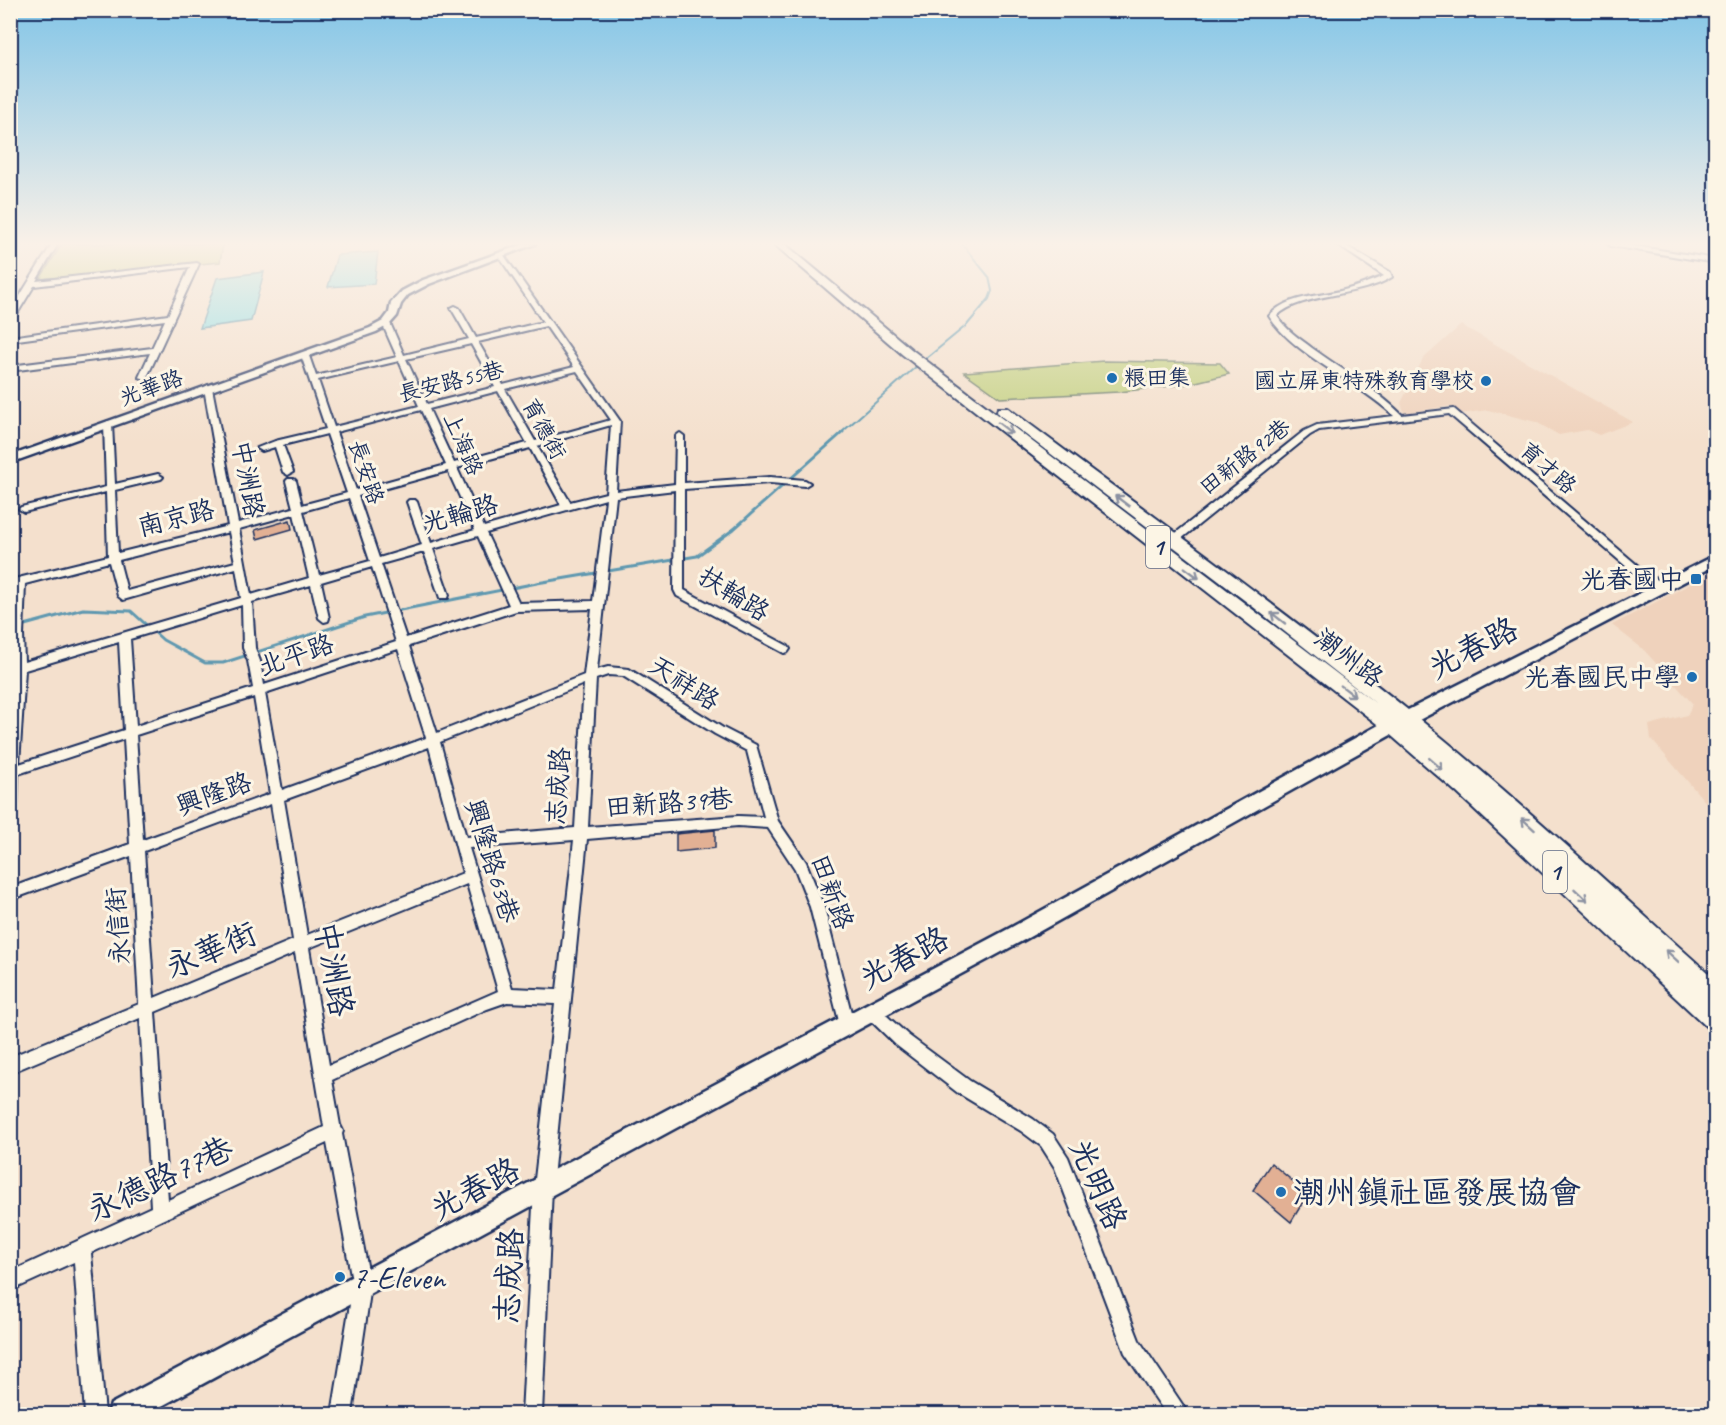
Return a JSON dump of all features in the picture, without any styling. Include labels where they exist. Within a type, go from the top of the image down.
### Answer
[{"type":"main road","name":"1","points":[[864,310],[912,348]]},
{"type":"main road","name":"1","points":[[869,310],[912,348]]},
{"type":"main road","name":"潮州路","points":[[912,348],[1399,722],[1476,777],[1716,995]]},
{"type":"main road","name":"光春路","points":[[121,1414],[1017,934],[1399,722],[1716,559]]},
{"type":"main road","name":"潮州路","points":[[1399,722],[1463,787],[1716,1020]]},
{"type":"street","points":[[143,377],[174,310]]},
{"type":"street","points":[[386,323],[395,310]]},
{"type":"street","name":"育德街","points":[[456,310],[567,506]]},
{"type":"street","points":[[539,310],[616,421],[611,495]]},
{"type":"street","points":[[1278,310],[1273,316],[1286,333],[1322,360],[1381,398],[1400,417]]},
{"type":"street","points":[[10,339],[171,317]]},
{"type":"street","name":"光華路","points":[[10,459],[386,323]]},
{"type":"street","name":"上海路","points":[[386,323],[515,607]]},
{"type":"street","points":[[313,379],[548,323]]},
{"type":"street","points":[[10,369],[154,350]]},
{"type":"street","name":"長安路","points":[[305,354],[401,643]]},
{"type":"street","name":"長安路55巷","points":[[262,448],[580,368]]},
{"type":"street","name":"中洲路","points":[[208,388],[247,600],[252,655],[323,1076],[362,1286],[342,1414]]},
{"type":"street","name":"育才路","points":[[1400,417],[1451,411],[1646,578],[1662,586]]},
{"type":"street","name":"田新路92巷","points":[[1167,545],[1307,433],[1317,428],[1400,417]]},
{"type":"street","name":"南京路","points":[[15,583],[113,556],[232,528],[533,446],[616,421]]},
{"type":"street","points":[[108,424],[113,556],[123,596],[240,564]]},
{"type":"street","name":"扶輪路","points":[[680,436],[679,590],[784,650]]},
{"type":"street","points":[[278,443],[290,476],[324,618]]},
{"type":"street","points":[[24,509],[158,477]]},
{"type":"street","name":"光輪路","points":[[128,635],[375,561],[611,495],[680,486],[774,480],[805,483]]},
{"type":"street","name":"志成路","points":[[532,1414],[543,1188],[581,833],[590,677],[611,495]]},
{"type":"street","points":[[412,502],[444,596]]},
{"type":"street","points":[[10,806],[18,619],[15,583]]},
{"type":"street","name":"北平路","points":[[11,772],[515,607],[598,605]]},
{"type":"street","points":[[15,668],[128,635]]},
{"type":"street","name":"永信街","points":[[128,635],[130,734],[159,1212]]},
{"type":"street","points":[[401,643],[433,740]]},
{"type":"street","name":"天祥路","points":[[433,740],[608,671],[625,672],[719,731],[752,747]]},
{"type":"street","name":"興隆路","points":[[10,894],[433,740]]},
{"type":"street","name":"興隆路63巷","points":[[433,740],[461,843],[507,995]]},
{"type":"street","name":"田新路","points":[[752,747],[772,823],[801,866],[817,907],[846,1024]]},
{"type":"street","name":"田新路39巷","points":[[461,843],[738,821],[772,823]]},
{"type":"street","name":"永華街","points":[[10,1065],[301,944],[472,876]]},
{"type":"street","points":[[323,1076],[483,1003],[507,995],[562,997]]},
{"type":"street","name":"光明路","points":[[872,1011],[902,1040],[964,1087],[1027,1125],[1047,1140],[1062,1163],[1132,1346],[1177,1414]]},
{"type":"street","name":"永德路77巷","points":[[10,1282],[335,1131]]},
{"type":"street","points":[[82,1249],[95,1414]]},
{"type":"shaded area","name":"國立屏東特殊教育學校","points":[[1461,325],[1633,422],[1599,435],[1587,430],[1559,435],[1536,422],[1488,410],[1460,414],[1450,406],[1404,413],[1401,403],[1423,359]]},
{"type":"shaded area","name":"光春國民中學","points":[[1715,571],[1715,813],[1651,739],[1649,725],[1687,715],[1693,704],[1643,649],[1612,625]]},
{"type":"green space","points":[[1104,361],[1220,363],[1229,374],[1188,384],[1119,392],[1000,398],[964,372]]},
{"type":"water","points":[[206,310],[254,310],[251,321],[200,328]]},
{"type":"building","points":[[290,520],[292,529],[257,539],[255,530]]},
{"type":"building","points":[[715,830],[715,848],[676,852],[676,834]]},
{"type":"building","name":"潮州鎮社區發展協會","points":[[1271,1163],[1308,1194],[1291,1222],[1253,1190]]},
{"type":"waterway","points":[[841,433],[967,325],[979,310]]},
{"type":"waterway","points":[[21,626],[83,609],[131,611],[163,640],[205,663],[223,663],[365,617],[537,583],[697,556],[734,529],[843,432]]},
{"type":"place","name":"粮田集","points":[[1112,378]]},
{"type":"place","name":"國立屏東特殊教育學校","points":[[1486,381]]},
{"type":"place","name":"光春國中","points":[[1696,579]]},
{"type":"place","name":"光春國民中學","points":[[1692,677]]},
{"type":"place","name":"潮州鎮社區發展協會","points":[[1281,1192]]},
{"type":"place","name":"7-Eleven","points":[[340,1277]]}]
